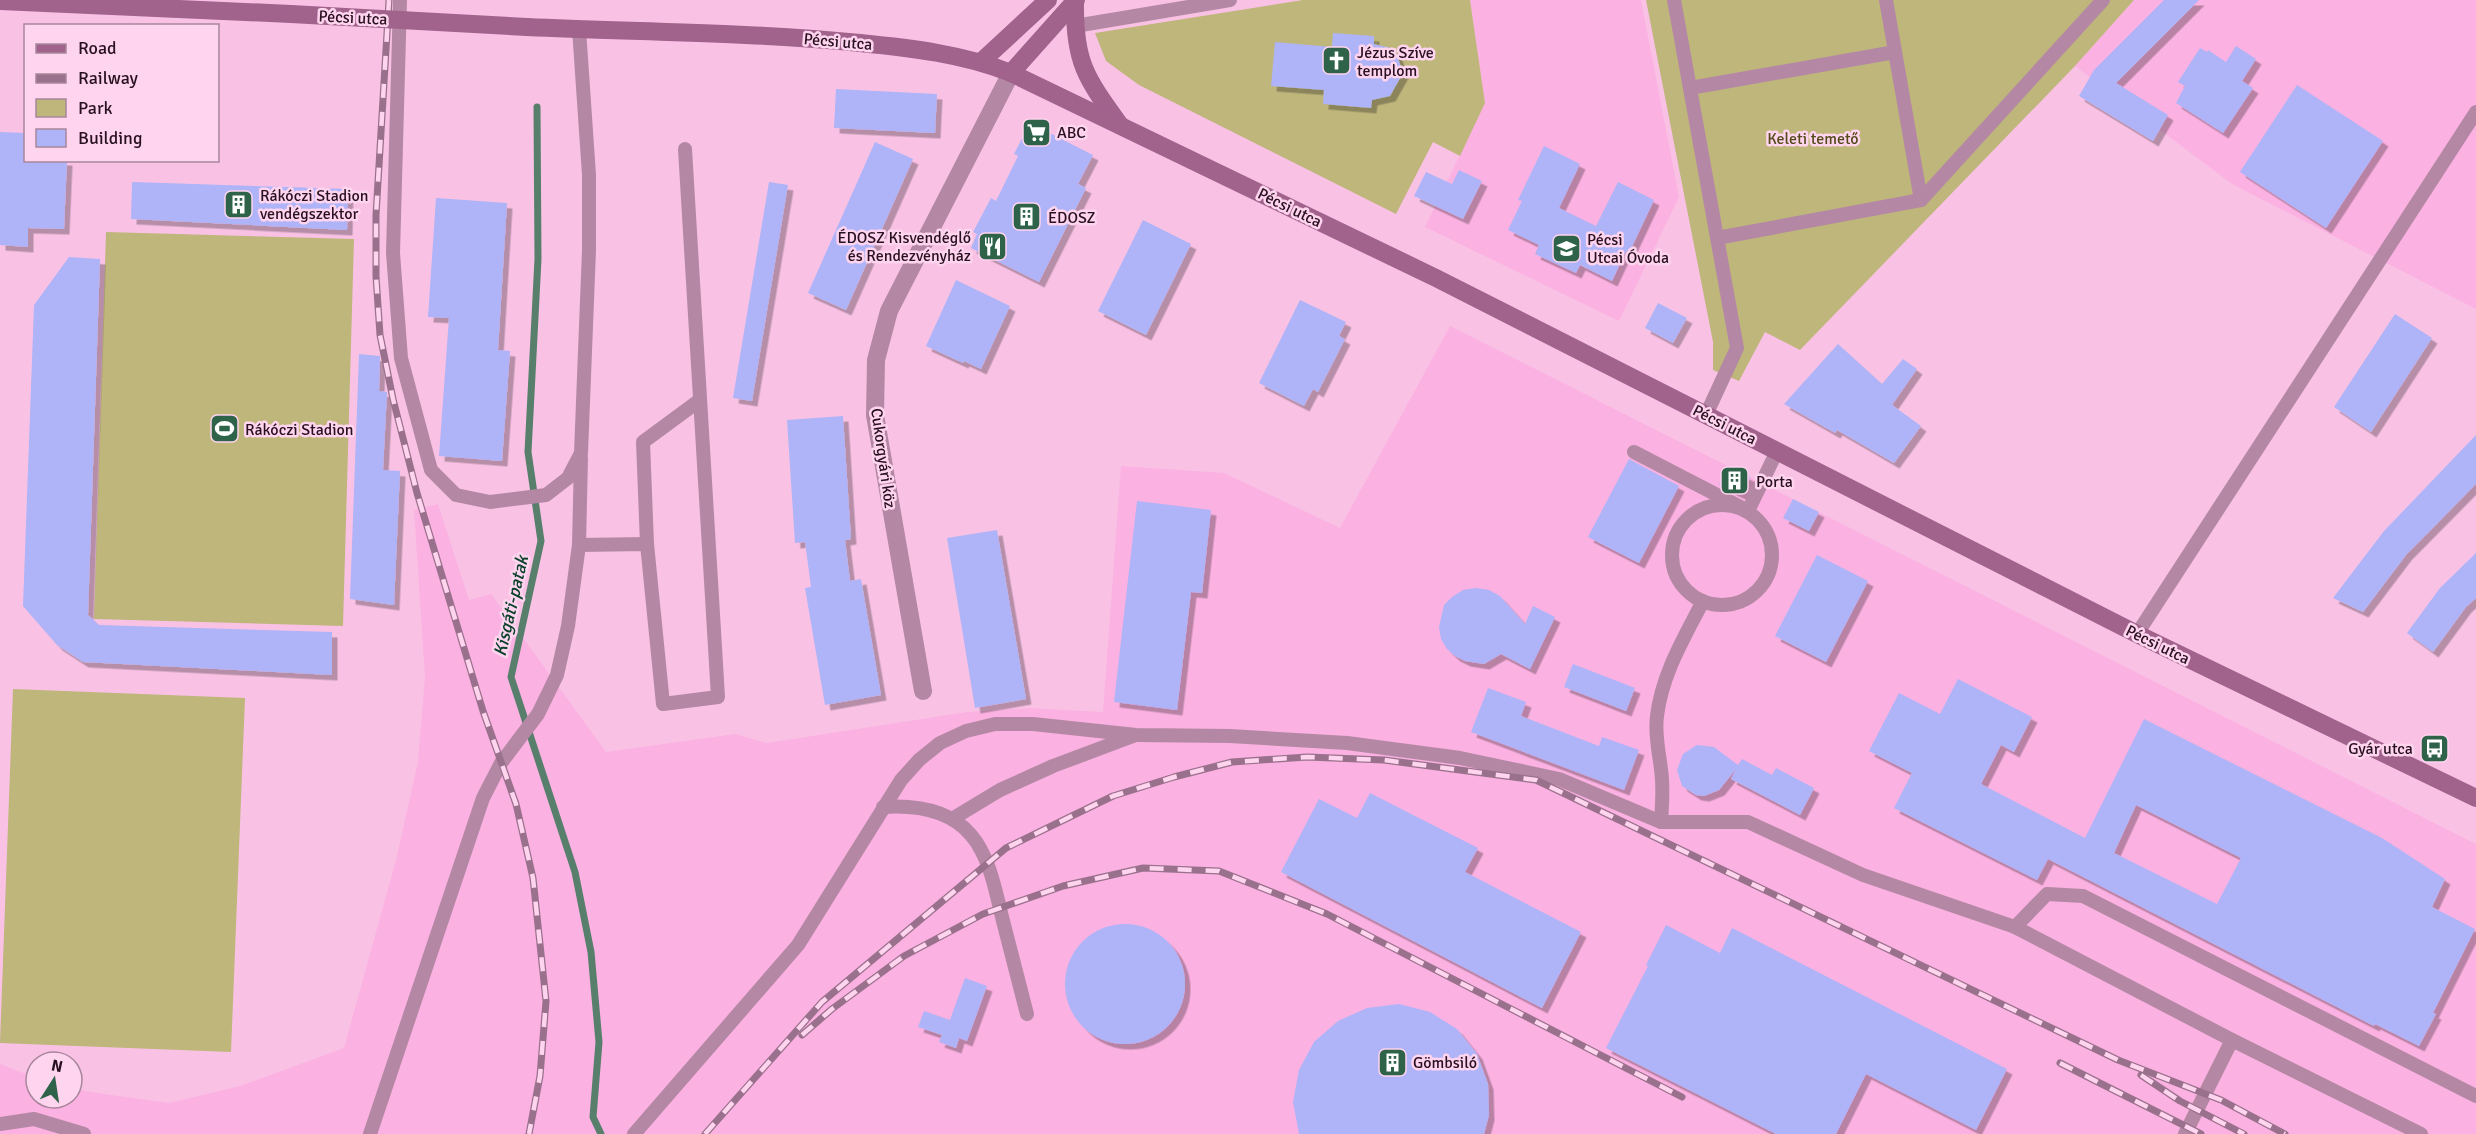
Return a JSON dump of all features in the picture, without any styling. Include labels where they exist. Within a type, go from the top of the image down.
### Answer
[{"type":"street","points":[[982,61],[1048,0]]},
{"type":"street","name":"Pécsi utca","points":[[0,1],[527,27],[813,38],[886,46],[982,61],[1436,278],[2137,634],[2476,798]]},
{"type":"street","points":[[1076,1],[1075,26],[1079,55],[1089,81],[1121,126]]},
{"type":"street","points":[[1011,73],[1076,1]]},
{"type":"street","name":"Cukorgyári köz","points":[[923,692],[875,415],[876,360],[889,311],[1011,73]]},
{"type":"lane","points":[[400,0],[393,253],[401,358],[431,470],[456,495],[490,502],[546,495],[568,478],[581,453]]},
{"type":"lane","points":[[1075,26],[1230,0]]},
{"type":"lane","points":[[1674,0],[1737,348],[1706,415]]},
{"type":"lane","points":[[1886,0],[1921,200]]},
{"type":"lane","points":[[1717,238],[1921,200],[2103,0]]},
{"type":"lane","points":[[370,1134],[483,798],[501,763],[538,714],[557,675],[568,626],[579,545],[589,250],[589,175],[579,29]]},
{"type":"lane","points":[[1690,88],[1895,52]]},
{"type":"lane","points":[[2137,634],[2476,112]]},
{"type":"lane","points":[[685,149],[718,697],[663,704],[647,544],[643,442],[700,400]]},
{"type":"lane","points":[[1748,511],[1777,451]]},
{"type":"lane","points":[[1634,452],[1748,511],[1761,523],[1769,537],[1772,554],[1770,570],[1762,585],[1750,596],[1735,603],[1719,605],[1703,601],[1689,592],[1678,580],[1672,564],[1672,548],[1677,532],[1687,519],[1700,509],[1716,505],[1733,506],[1748,511]]},
{"type":"lane","points":[[579,545],[647,544]]},
{"type":"lane","points":[[1661,822],[1662,781],[1656,717],[1662,689],[1671,664],[1703,601]]},
{"type":"lane","points":[[634,1134],[798,945],[901,780],[919,760],[940,743],[966,730],[995,724],[1033,724],[1136,735],[1230,736],[1347,743],[1460,758],[1559,779],[1661,822],[1748,822],[1863,875],[2015,927],[2232,1040],[2421,1134]]},
{"type":"lane","points":[[952,819],[1000,790],[1053,766],[1136,735]]},
{"type":"lane","points":[[883,807],[910,806],[931,810],[952,819],[972,835],[982,854],[994,887],[1027,1014]]},
{"type":"lane","points":[[2015,927],[2047,894],[2084,896],[2476,1096]]},
{"type":"lane","points":[[2185,1134],[2232,1040]]},
{"type":"lane","points":[[0,1124],[34,1119],[84,1134]]},
{"type":"shaded area","points":[[1470,0],[1641,0],[1679,197],[1619,321],[1425,227],[1485,103]]},
{"type":"shaded area","points":[[2134,0],[2476,0],[2476,309],[2232,184],[2075,66]]},
{"type":"shaded area","points":[[1450,326],[2476,844],[2476,1134],[0,1134],[0,1064],[24,1073],[24,1110],[84,1110],[84,1091],[169,1103],[240,1086],[344,1048],[396,860],[418,762],[425,677],[414,510],[438,504],[469,600],[491,594],[606,752],[735,734],[767,743],[967,712],[1030,708],[1103,712],[1121,466],[1224,473],[1340,528]]},
{"type":"green space","points":[[1303,0],[1470,0],[1485,103],[1460,156],[1433,142],[1396,214],[1139,85],[1106,61],[1095,33]]},
{"type":"green space","name":"Keleti temető","points":[[1646,0],[2134,0],[2075,66],[1800,350],[1765,332],[1739,381],[1713,370],[1713,342]]},
{"type":"green space","name":"Rákóczi Stadion","points":[[106,232],[354,239],[343,626],[94,619]]},
{"type":"green space","points":[[13,689],[245,698],[231,1052],[0,1043]]},
{"type":"building","points":[[2164,0],[2199,0],[2116,83],[2168,115],[2153,141],[2079,96],[2094,70]]},
{"type":"building","name":"Jézus Szíve templom","points":[[1333,33],[1374,36],[1374,44],[1395,49],[1403,73],[1390,96],[1372,100],[1371,108],[1323,104],[1324,90],[1271,86],[1275,42],[1332,47]]},
{"type":"building","points":[[2236,46],[2256,59],[2242,81],[2253,88],[2223,133],[2176,103],[2185,86],[2178,82],[2200,48],[2207,52],[2208,50],[2226,62]]},
{"type":"building","points":[[2297,85],[2383,141],[2326,228],[2240,172]]},
{"type":"building","points":[[836,89],[937,94],[935,133],[834,128]]},
{"type":"building","name":"ÉDOSZ","points":[[1030,123],[1093,155],[1078,184],[1086,188],[1039,282],[971,248],[977,234],[973,232],[991,198],[996,201],[1018,156],[1014,154]]},
{"type":"building","points":[[0,132],[24,133],[24,162],[67,162],[64,229],[28,228],[28,247],[0,245]]},
{"type":"building","points":[[875,142],[913,159],[846,310],[808,293]]},
{"type":"building","points":[[1544,146],[1580,164],[1559,208],[1596,226],[1618,182],[1654,200],[1629,253],[1626,251],[1612,281],[1580,265],[1576,273],[1535,254],[1539,245],[1508,230],[1522,201],[1518,200]]},
{"type":"building","points":[[1459,170],[1482,181],[1463,219],[1414,196],[1426,172],[1452,184]]},
{"type":"building","name":"Rákóczi Stadion vendégszektor","points":[[132,182],[348,189],[347,230],[131,219]]},
{"type":"building","points":[[769,182],[788,185],[752,401],[733,398]]},
{"type":"building","points":[[436,198],[507,203],[498,350],[510,351],[502,461],[439,456],[449,318],[428,317]]},
{"type":"building","points":[[1143,220],[1191,244],[1146,335],[1098,311]]},
{"type":"building","points":[[69,257],[100,259],[88,615],[99,625],[332,632],[332,675],[83,662],[57,645],[23,606],[34,305]]},
{"type":"building","points":[[956,280],[1010,306],[981,369],[926,346]]},
{"type":"building","points":[[1300,300],[1346,322],[1339,336],[1345,339],[1318,392],[1313,389],[1304,406],[1259,383]]},
{"type":"building","points":[[1658,303],[1687,318],[1673,343],[1645,328]]},
{"type":"building","points":[[2395,314],[2432,338],[2371,432],[2334,407]]},
{"type":"building","points":[[1838,344],[1882,384],[1903,359],[1917,369],[1892,405],[1921,426],[1894,463],[1837,430],[1835,433],[1784,404]]},
{"type":"building","points":[[359,354],[380,356],[379,391],[387,392],[383,470],[400,471],[394,605],[350,599]]},
{"type":"building","points":[[843,416],[851,539],[845,540],[850,581],[861,579],[881,695],[825,705],[805,588],[811,587],[805,542],[795,543],[787,420]]},
{"type":"building","points":[[2476,435],[2476,484],[2406,555],[2363,612],[2333,598],[2384,531]]},
{"type":"building","points":[[1629,459],[1679,486],[1639,563],[1588,537]]},
{"type":"building","name":"Porta","points":[[1728,466],[1750,477],[1742,495],[1719,484]]},
{"type":"building","points":[[1793,499],[1819,512],[1809,531],[1783,518]]},
{"type":"building","points":[[1137,501],[1211,510],[1202,593],[1191,592],[1177,710],[1114,702]]},
{"type":"building","points":[[997,530],[1026,699],[975,708],[947,538]]},
{"type":"building","points":[[2476,553],[2476,598],[2466,607],[2433,652],[2407,633],[2440,588]]},
{"type":"building","points":[[1817,555],[1868,581],[1826,662],[1775,636]]},
{"type":"building","points":[[1476,588],[1489,590],[1500,596],[1525,624],[1533,606],[1555,617],[1530,669],[1501,654],[1484,664],[1465,661],[1447,649],[1441,639],[1439,627],[1444,605],[1463,590]]},
{"type":"building","points":[[1573,664],[1635,688],[1626,711],[1564,687]]},
{"type":"building","points":[[1958,679],[2032,717],[2014,752],[2001,745],[1981,784],[2085,838],[2144,719],[2382,838],[2445,879],[2432,907],[2475,929],[2419,1046],[2375,1024],[2374,1026],[2048,859],[2037,880],[1894,808],[1912,773],[1869,751],[1899,693],[1940,714]],"holes":[[[2136,805],[2241,858],[2217,904],[2114,853]]]},
{"type":"building","points":[[1488,688],[1526,702],[1521,716],[1599,746],[1602,737],[1639,750],[1624,790],[1471,732]]},
{"type":"building","points":[[1697,745],[1714,747],[1738,765],[1742,759],[1772,775],[1776,768],[1814,788],[1800,815],[1731,779],[1736,769],[1719,790],[1704,796],[1696,795],[1682,786],[1677,770],[1683,754]]},
{"type":"building","points":[[1370,793],[1478,848],[1465,872],[1581,932],[1542,1008],[1281,872],[1319,799],[1357,818]]},
{"type":"building","points":[[1125,924],[1148,928],[1168,941],[1181,961],[1185,984],[1181,1007],[1168,1027],[1148,1040],[1125,1044],[1102,1040],[1082,1027],[1069,1007],[1065,984],[1069,961],[1082,941],[1102,928]]},
{"type":"building","points":[[1666,925],[1720,953],[1732,928],[2007,1069],[1976,1130],[1866,1074],[1836,1134],[1776,1134],[1606,1048]]},
{"type":"building","points":[[965,978],[987,986],[967,1041],[959,1038],[956,1048],[939,1042],[942,1035],[918,1027],[924,1011],[950,1020]]},
{"type":"building","name":"Gömbsiló","points":[[1399,1004],[1430,1012],[1457,1029],[1477,1054],[1488,1084],[1489,1115],[1484,1134],[1299,1134],[1293,1102],[1299,1070],[1314,1042],[1338,1021],[1367,1008]]},
{"type":"waterway","name":"Kisgáti-patak","points":[[537,107],[538,259],[528,452],[541,541],[511,677],[575,872],[591,952],[599,1042],[593,1117],[601,1134]]},
{"type":"railway","points":[[389,0],[376,215],[376,276],[380,335],[393,399],[417,493],[483,711],[516,804],[533,878],[546,1001],[540,1076],[529,1134]]},
{"type":"railway","points":[[705,1134],[822,1002],[1006,848],[1113,796],[1174,777],[1232,762],[1307,757],[1384,760],[1536,780],[2118,1060],[2221,1100],[2285,1134]]},
{"type":"railway","points":[[802,1035],[832,1009],[904,956],[983,914],[1063,886],[1143,868],[1219,871],[1327,914],[1682,1097]]},
{"type":"railway","points":[[2060,1063],[2201,1134]]},
{"type":"railway","points":[[2141,1075],[2180,1101],[2244,1134]]},
{"type":"place","name":"Jézus Szíve templom","points":[[1336,61]]},
{"type":"place","name":"ABC","points":[[1036,132]]},
{"type":"place","name":"Rákóczi Stadion vendégszektor","points":[[239,204]]},
{"type":"place","name":"ÉDOSZ","points":[[1027,217]]},
{"type":"place","name":"ÉDOSZ Kisvendéglő és Rendezvényház","points":[[992,246]]},
{"type":"place","name":"Pécsi Utcai Óvoda","points":[[1566,248]]},
{"type":"place","name":"Rákóczi Stadion","points":[[224,429]]},
{"type":"place","name":"Porta","points":[[1735,481]]},
{"type":"place","name":"Gyár utca","points":[[2434,748]]},
{"type":"place","name":"Gömbsiló","points":[[1392,1062]]}]
